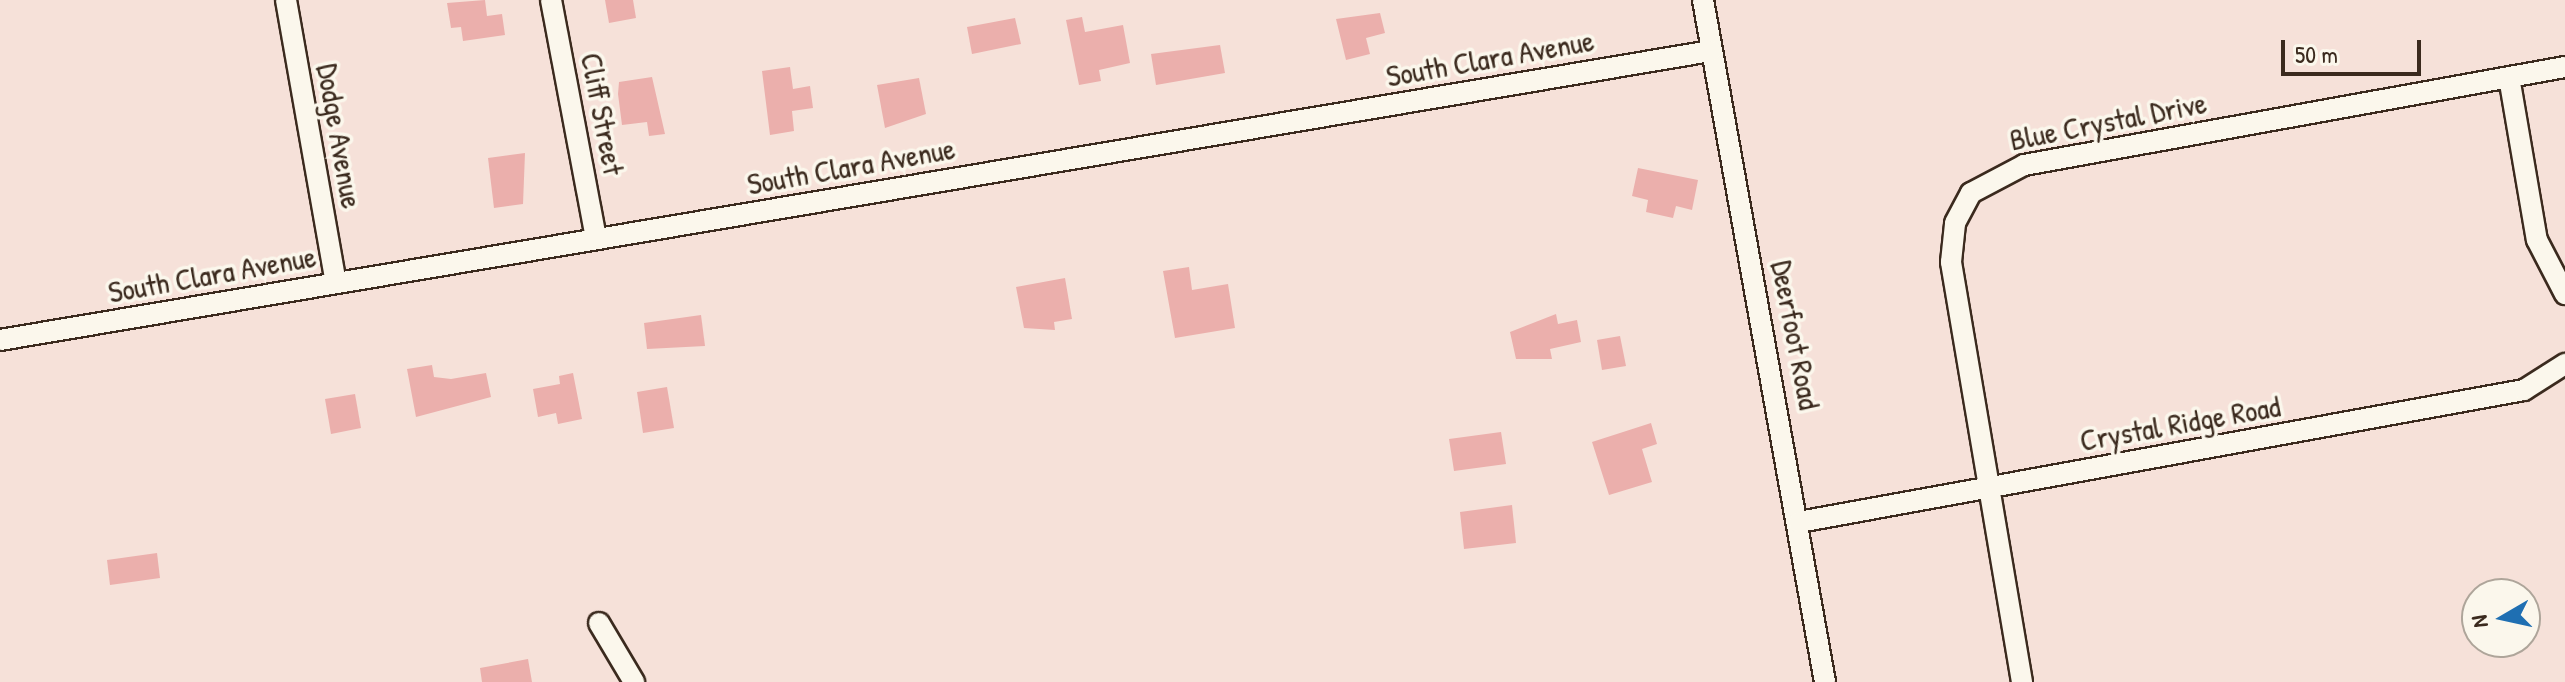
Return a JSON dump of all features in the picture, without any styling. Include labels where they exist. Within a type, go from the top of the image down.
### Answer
[{"type":"street","name":"Dodge Avenue","points":[[286,0],[336,283]]},
{"type":"street","name":"Cliff Street","points":[[551,0],[596,239]]},
{"type":"street","name":"Deerfoot Road","points":[[1703,0],[1799,522],[1825,682]]},
{"type":"street","name":"South Clara Avenue","points":[[0,340],[1711,51]]},
{"type":"street","name":"Blue Crystal Drive","points":[[2022,682],[1951,262],[1962,207],[1985,181],[2024,165],[2565,67]]},
{"type":"street","points":[[2509,77],[2537,240],[2565,294]]},
{"type":"street","name":"Crystal Ridge Road","points":[[1799,522],[2524,390],[2565,364]]},
{"type":"street","points":[[599,623],[634,682]]},
{"type":"building","points":[[485,0],[487,16],[502,14],[505,35],[463,41],[461,27],[451,28],[447,3]]},
{"type":"building","points":[[605,0],[633,0],[636,18],[609,23]]},
{"type":"building","points":[[1380,13],[1385,33],[1366,38],[1370,54],[1346,60],[1336,19]]},
{"type":"building","points":[[1082,17],[1085,32],[1123,25],[1130,63],[1099,70],[1101,81],[1079,85],[1066,20]]},
{"type":"building","points":[[1015,18],[1021,44],[972,54],[967,27]]},
{"type":"building","points":[[1220,45],[1225,73],[1156,85],[1151,54]]},
{"type":"building","points":[[790,67],[793,89],[810,86],[813,108],[792,111],[794,131],[770,135],[762,71]]},
{"type":"building","points":[[652,77],[665,134],[649,136],[647,122],[622,125],[618,94],[619,82]]},
{"type":"building","points":[[919,78],[926,114],[885,128],[877,85]]},
{"type":"building","points":[[525,153],[523,204],[494,208],[488,158]]},
{"type":"building","points":[[1638,168],[1698,180],[1692,210],[1676,206],[1673,218],[1646,212],[1648,200],[1632,196]]},
{"type":"building","points":[[1189,267],[1192,290],[1228,284],[1235,328],[1175,338],[1163,271]]},
{"type":"building","points":[[1065,278],[1072,319],[1054,322],[1055,330],[1024,328],[1016,287]]},
{"type":"building","points":[[1556,314],[1558,324],[1577,320],[1581,342],[1550,349],[1552,359],[1516,359],[1510,332]]},
{"type":"building","points":[[701,315],[705,346],[647,349],[644,323]]},
{"type":"building","points":[[1620,336],[1626,366],[1602,370],[1597,340]]},
{"type":"building","points":[[432,365],[434,377],[451,379],[486,373],[491,397],[416,417],[407,369]]},
{"type":"building","points":[[573,373],[582,419],[558,424],[556,413],[538,417],[533,389],[560,384],[559,376]]},
{"type":"building","points":[[667,387],[674,428],[643,433],[637,392]]},
{"type":"building","points":[[355,394],[361,428],[331,434],[325,399]]},
{"type":"building","points":[[1651,423],[1657,444],[1642,449],[1652,482],[1609,495],[1592,442]]},
{"type":"building","points":[[1501,432],[1506,464],[1454,471],[1449,439]]},
{"type":"building","points":[[1512,505],[1516,543],[1464,549],[1460,512]]},
{"type":"building","points":[[157,553],[160,578],[110,585],[107,560]]},
{"type":"building","points":[[528,659],[532,682],[482,682],[480,668]]}]
